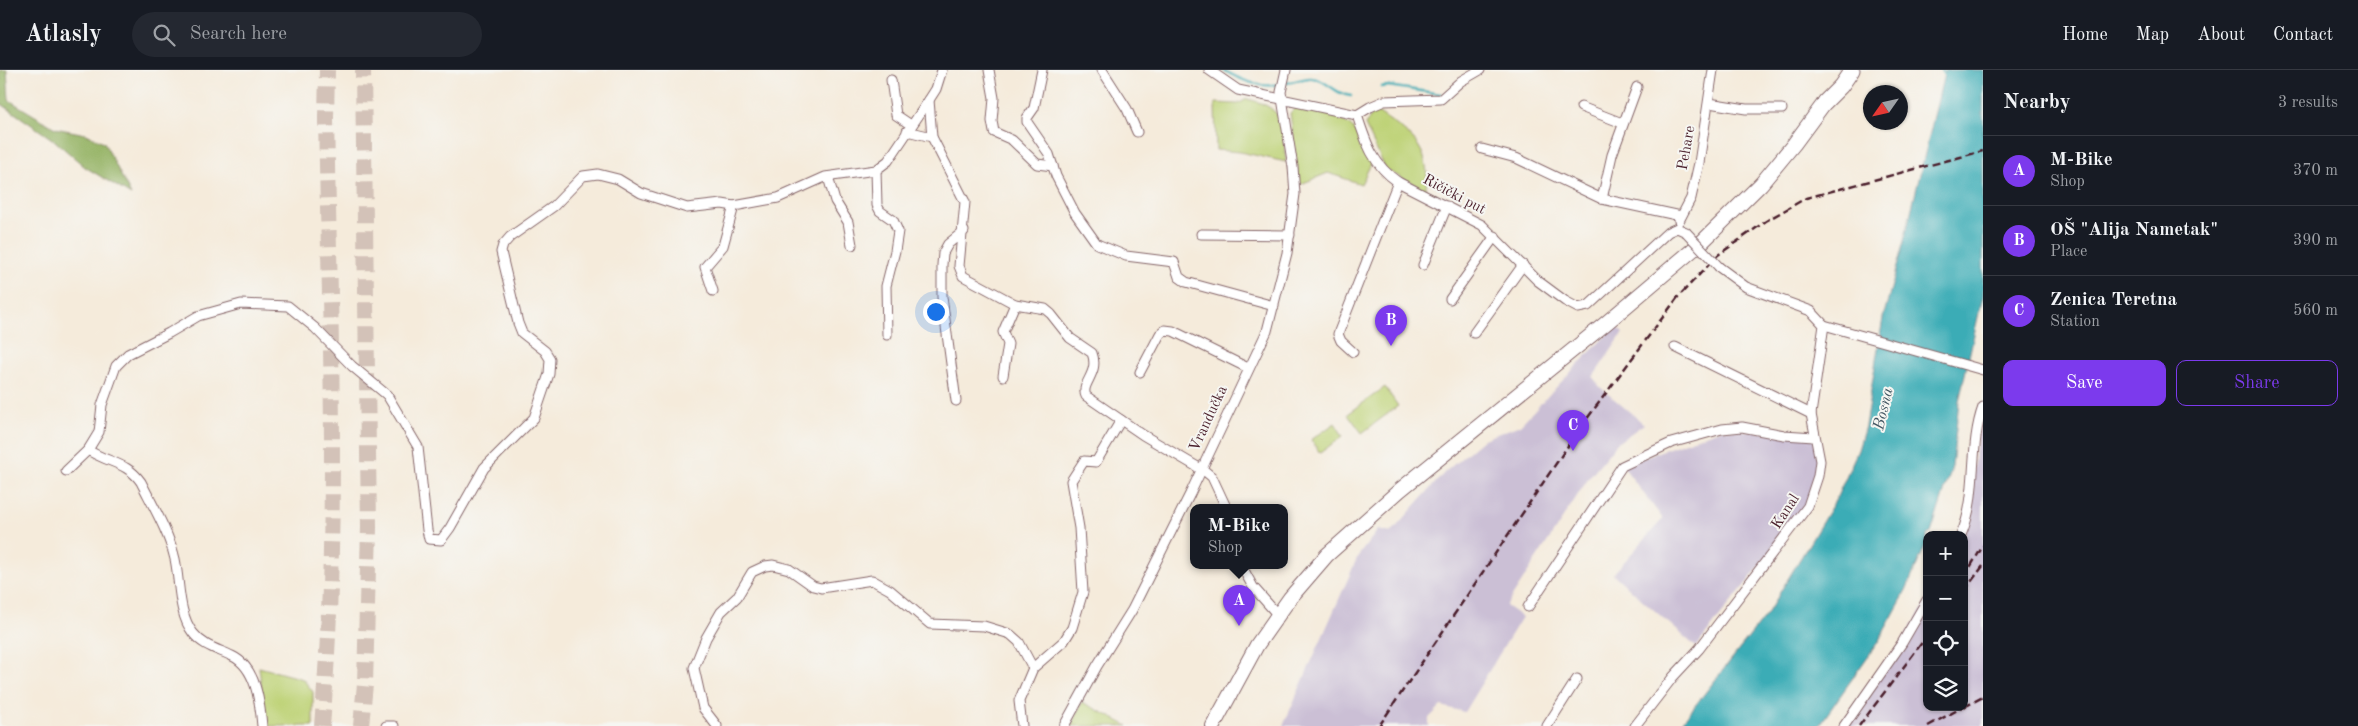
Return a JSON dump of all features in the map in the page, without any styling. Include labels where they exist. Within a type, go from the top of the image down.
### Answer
[{"type":"highway","points":[[1824,102],[1844,70]]},
{"type":"highway","points":[[1824,102],[1841,86],[1852,70]]},
{"type":"main road","points":[[1212,726],[1247,661],[1277,614],[1327,555],[1367,517],[1612,318],[1720,225],[1775,168],[1824,102]]},
{"type":"street","points":[[66,470],[88,450],[99,432],[102,405],[116,366],[128,354],[170,333],[198,316],[241,304],[288,306],[315,328],[352,366],[387,395],[418,447],[427,530],[430,539],[441,540],[450,528],[484,468],[534,418],[549,374],[550,359],[545,352],[522,333],[518,322],[501,252],[503,245],[554,206],[583,176],[598,174],[618,179],[641,193],[687,208],[722,204],[734,206],[778,198],[828,177],[876,170],[888,161],[929,100],[936,89],[942,70]]},
{"type":"street","points":[[989,70],[994,98],[992,121],[994,132],[1012,140],[1037,164],[1053,166]]},
{"type":"street","points":[[1042,70],[1034,108],[1027,118],[1050,154],[1056,176],[1075,213],[1097,244],[1126,256],[1174,262],[1180,277],[1186,282],[1274,306]]},
{"type":"street","points":[[1102,70],[1123,102],[1137,132]]},
{"type":"street","points":[[1209,70],[1238,90],[1357,115],[1384,101],[1442,99],[1461,81],[1480,70]]},
{"type":"street","name":"Vrandučka","points":[[1064,726],[1097,666],[1132,610],[1267,331],[1290,235],[1294,194],[1293,167],[1282,85],[1286,70]]},
{"type":"street","name":"Pehare","points":[[1682,230],[1681,216],[1691,198],[1709,103],[1713,70]]},
{"type":"street","points":[[891,80],[896,115],[909,128],[932,138]]},
{"type":"street","points":[[1602,199],[1612,155],[1636,87]]},
{"type":"street","points":[[929,100],[932,138],[964,198],[964,231],[959,266],[963,276],[1016,304],[1045,309],[1051,314],[1070,338],[1092,353],[1095,368],[1084,391],[1086,396],[1120,420],[1212,477],[1225,504]]},
{"type":"street","points":[[1709,103],[1746,109],[1782,109]]},
{"type":"street","points":[[1582,107],[1622,123]]},
{"type":"street","name":"Ričički put","points":[[1357,115],[1363,135],[1380,168],[1398,182],[1482,225],[1495,236],[1538,282],[1578,308],[1588,306],[1660,239],[1672,230],[1682,230]]},
{"type":"street","points":[[1482,149],[1516,158],[1602,199],[1681,216]]},
{"type":"street","points":[[876,170],[877,205],[880,211],[893,220],[898,231],[896,251],[886,286],[887,335]]},
{"type":"street","points":[[828,177],[835,201],[848,222],[852,246]]},
{"type":"street","points":[[1353,352],[1341,341],[1338,334],[1398,182]]},
{"type":"street","points":[[713,291],[705,267],[723,246],[734,206]]},
{"type":"street","points":[[1423,265],[1447,206]]},
{"type":"street","points":[[1682,230],[1719,267],[1746,287],[1811,311],[1824,325],[1983,370]]},
{"type":"street","points":[[956,401],[942,297],[942,265],[948,244],[964,231]]},
{"type":"street","points":[[1201,234],[1290,235]]},
{"type":"street","points":[[1450,299],[1495,236]]},
{"type":"street","points":[[1474,333],[1523,265]]},
{"type":"street","points":[[1003,376],[1008,344],[1003,332],[1016,304]]},
{"type":"street","name":"Kanal","points":[[1635,726],[1673,677],[1699,649],[1808,506],[1818,476],[1820,460],[1811,414],[1824,325]]},
{"type":"street","points":[[1140,372],[1160,334],[1165,330],[1173,331],[1248,368]]},
{"type":"street","points":[[1675,346],[1811,414]]},
{"type":"street","points":[[1963,531],[1966,523],[1974,471],[1977,424],[1983,407]]},
{"type":"street","points":[[1022,726],[1020,701],[1033,668],[1064,641],[1072,628],[1083,592],[1079,528],[1071,481],[1084,461],[1096,462],[1120,420]]},
{"type":"street","points":[[1528,608],[1622,466],[1672,443],[1722,429],[1742,427],[1814,437]]},
{"type":"street","points":[[88,450],[99,457],[133,471],[141,482],[174,558],[186,617],[192,631],[200,641],[211,648],[241,661],[250,672],[256,690],[262,726]]},
{"type":"street","points":[[717,726],[703,708],[695,674],[696,660],[721,612],[737,597],[752,572],[765,566],[773,565],[789,569],[813,586],[821,588],[872,580],[890,590],[930,624],[984,626],[1010,634],[1019,642],[1033,668]]},
{"type":"street","points":[[1243,569],[1253,588],[1277,614]]},
{"type":"street","points":[[1844,726],[1902,643],[1923,607]]},
{"type":"street","points":[[1547,726],[1577,679]]},
{"type":"street","points":[[386,726],[394,726]]},
{"type":"shaded area","points":[[1615,326],[1623,333],[1593,377],[1600,387],[1644,424],[1617,443],[1590,476],[1506,606],[1522,617],[1464,712],[1441,706],[1429,718],[1429,726],[1283,726],[1358,556],[1378,530],[1391,533],[1445,472],[1484,439],[1520,425]]},
{"type":"shaded area","points":[[1983,417],[1983,726],[1847,726],[1923,608],[1923,711],[1968,711],[1968,531],[1965,531],[1978,433]]},
{"type":"shaded area","points":[[1722,429],[1814,436],[1819,460],[1807,506],[1696,647],[1613,574],[1663,519],[1622,465]]},
{"type":"green space","points":[[0,70],[7,70],[9,100],[55,128],[86,134],[104,142],[131,195],[85,167],[55,141],[0,103]]},
{"type":"green space","points":[[1247,99],[1270,108],[1276,114],[1283,129],[1286,162],[1240,152],[1216,150],[1215,103],[1238,104]]},
{"type":"green space","points":[[1296,107],[1335,117],[1352,128],[1366,148],[1371,164],[1361,184],[1328,173],[1301,184],[1299,182],[1290,113]]},
{"type":"green space","points":[[1375,110],[1407,134],[1421,151],[1427,174],[1426,190],[1386,170],[1365,125]]},
{"type":"green space","points":[[1385,387],[1398,406],[1362,433],[1348,414]]},
{"type":"green space","points":[[1335,423],[1343,436],[1320,453],[1311,440]]},
{"type":"green space","points":[[259,667],[303,679],[313,692],[313,726],[266,726]]},
{"type":"green space","points":[[1082,702],[1128,726],[1071,726]]},
{"type":"water","name":"Bosna","points":[[1945,70],[1983,70],[1983,295],[1959,401],[1952,467],[1932,531],[1923,531],[1923,551],[1903,597],[1878,642],[1819,726],[1679,726],[1767,614],[1836,499],[1858,450],[1865,426],[1883,318],[1904,241]]},
{"type":"waterway","points":[[1223,70],[1258,84],[1281,84]]},
{"type":"waterway","points":[[1941,70],[1945,77]]},
{"type":"waterway","points":[[1286,83],[1307,78],[1316,79],[1326,83],[1340,93],[1351,96]]},
{"type":"waterway","points":[[1381,87],[1388,86],[1441,94]]},
{"type":"tunnel","points":[[322,726],[327,650],[332,498],[326,118],[327,70]]},
{"type":"tunnel","points":[[361,726],[365,684],[369,527],[363,70]]},
{"type":"railway","points":[[1379,726],[1580,428],[1678,297],[1718,255],[1766,221],[1806,198],[1983,151]]},
{"type":"railway","points":[[1965,576],[1983,546]]},
{"type":"railway","points":[[1968,586],[1983,566]]},
{"type":"railway","points":[[1859,726],[1923,641]]},
{"type":"railway","points":[[1968,705],[1983,697]]},
{"type":"railway","points":[[1928,726],[1956,711]]},
{"type":"place","name":"OŠ \"Alija Nametak\"","points":[[1391,346]]},
{"type":"place","name":"Zenica Teretna","points":[[1573,451]]},
{"type":"place","name":"M-Bike","points":[[1239,626]]}]
